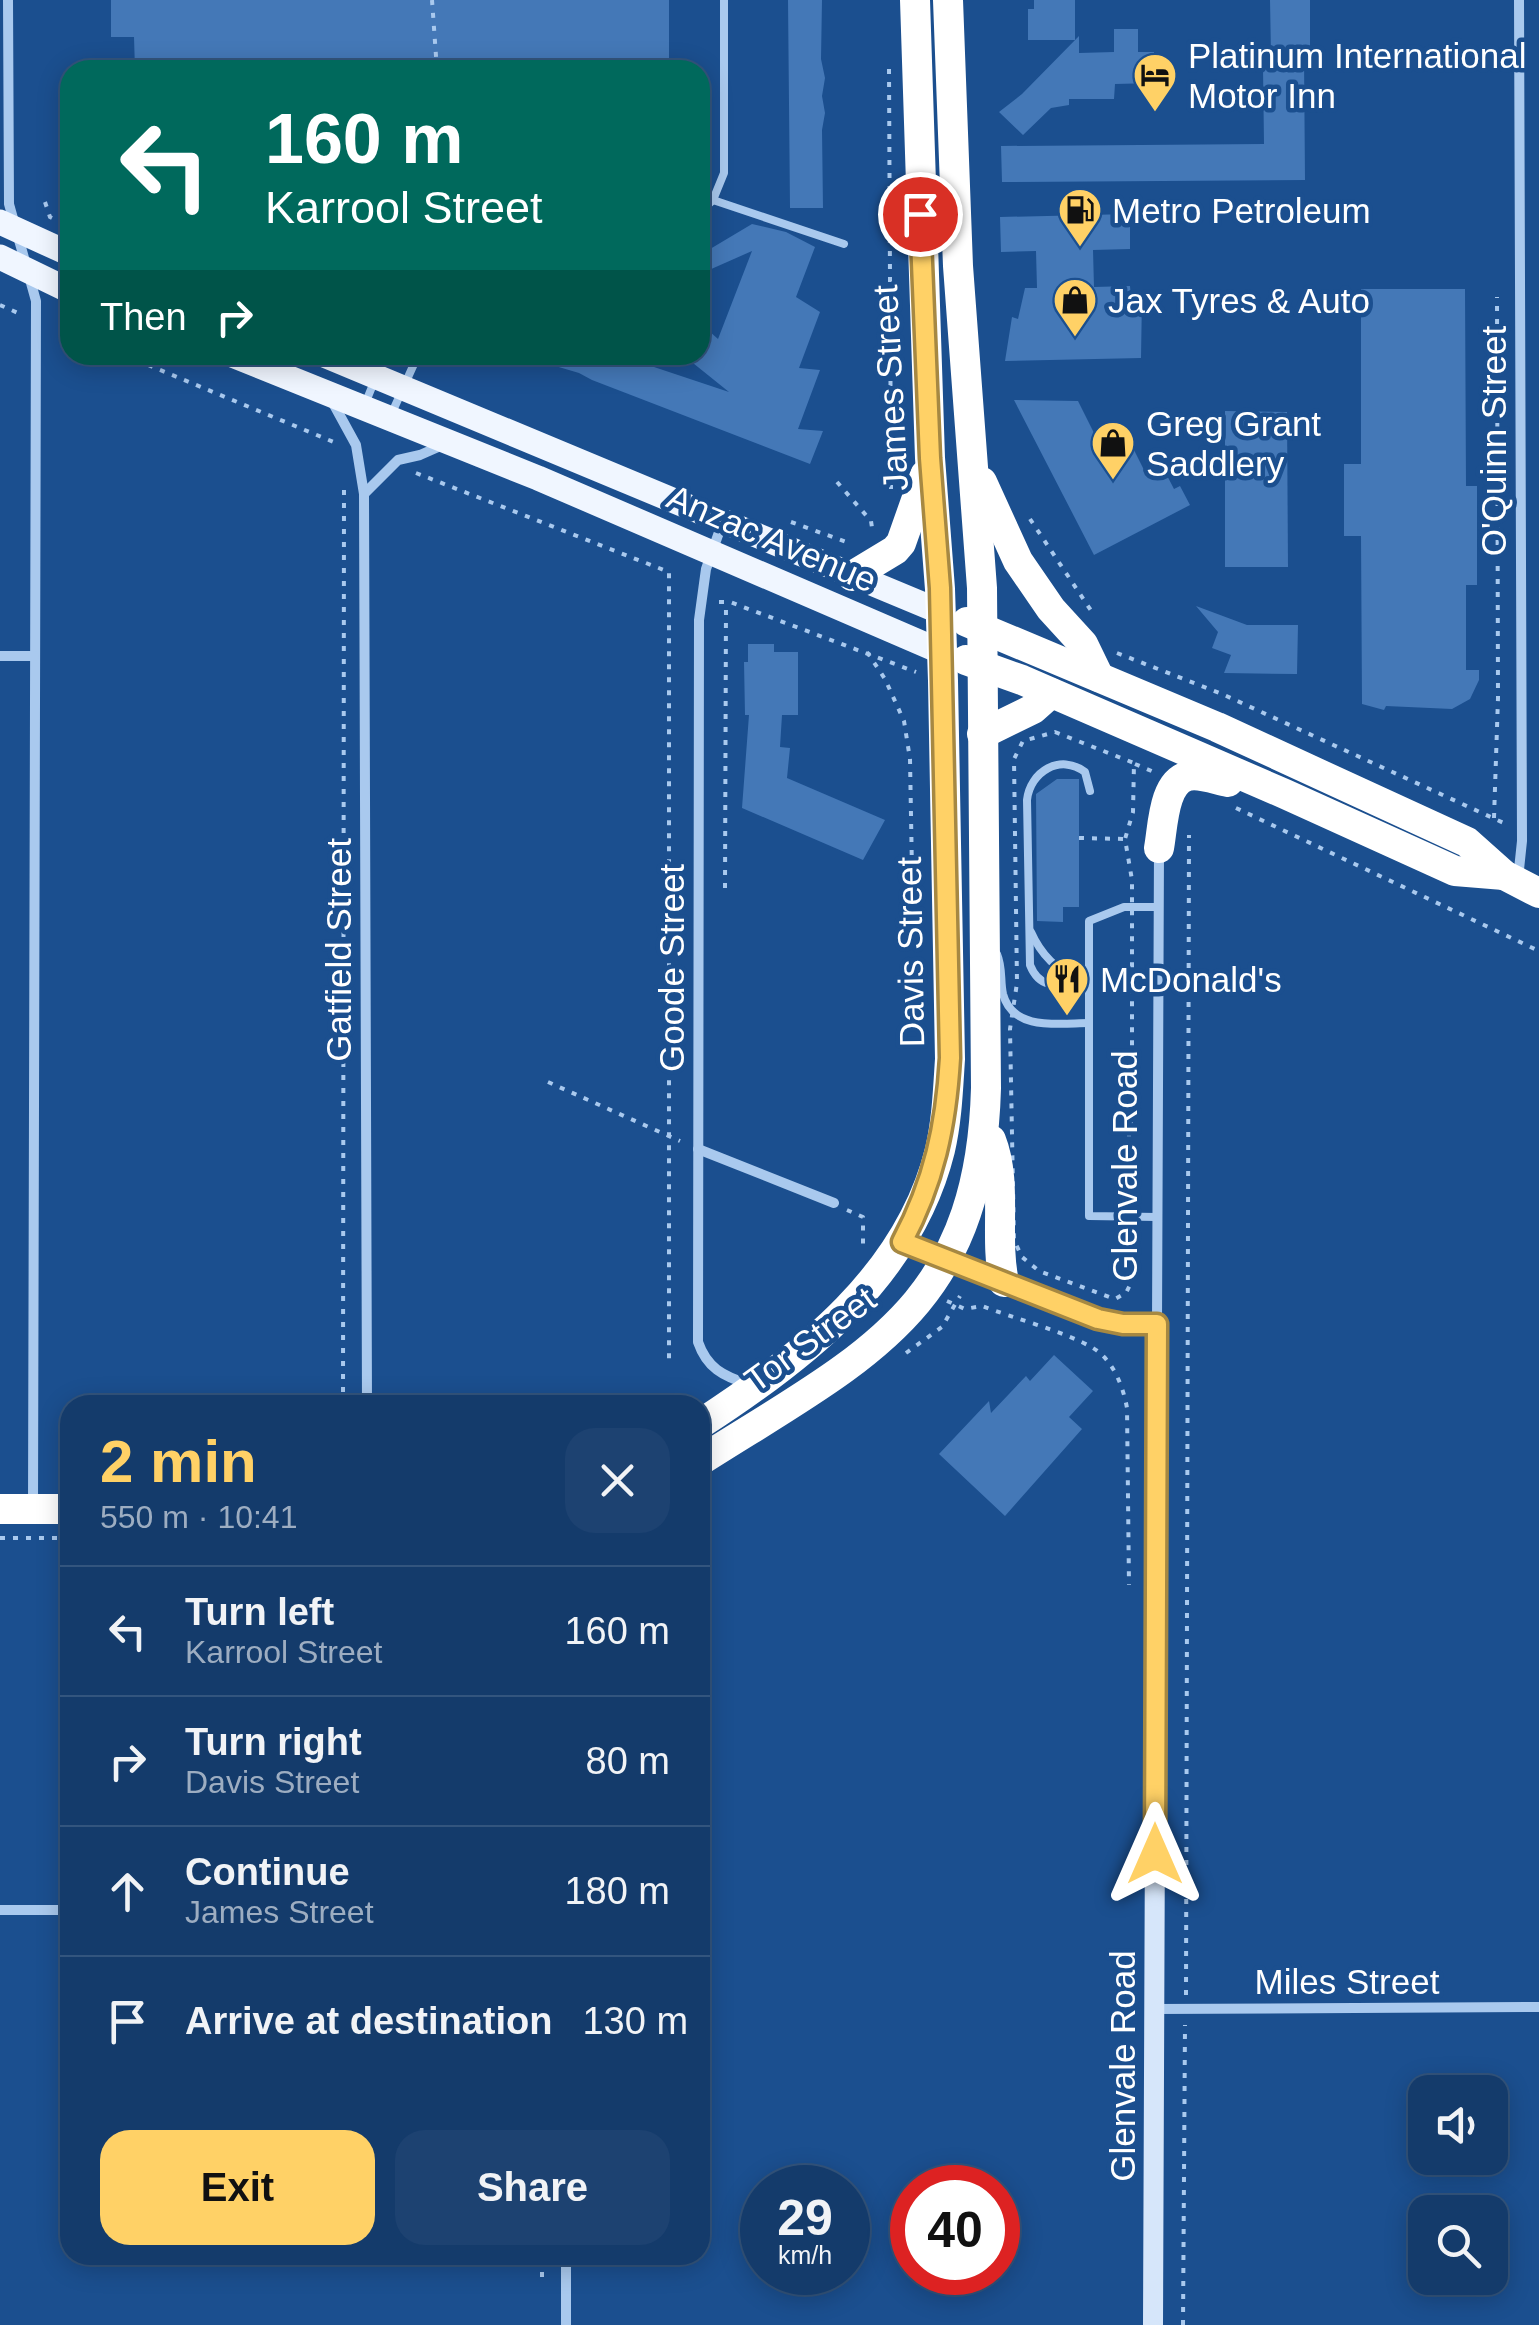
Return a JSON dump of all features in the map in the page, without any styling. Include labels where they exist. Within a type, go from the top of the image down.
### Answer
[{"type":"highway","name":"James Street","points":[[915,0],[930,458],[942,652]]},
{"type":"highway","points":[[946,1259],[971,1201],[985,1123],[982,627],[958,266],[948,0]]},
{"type":"highway","points":[[852,576],[895,550],[901,542],[930,458]]},
{"type":"highway","points":[[973,461],[1018,561],[1051,609],[1082,644],[1108,665]]},
{"type":"highway","name":"Anzac Avenue","points":[[941,612],[1108,665],[1466,842],[1520,883]]},
{"type":"highway","name":"Anzac Avenue","points":[[942,652],[1051,693],[1455,872],[1520,883]]},
{"type":"highway","name":"Davis Street","points":[[902,1242],[930,1181],[946,1116],[950,1058],[942,652]]},
{"type":"highway","points":[[982,734],[1033,708],[1051,693]]},
{"type":"highway","points":[[1159,848],[1168,798],[1178,782],[1190,775],[1285,794]]},
{"type":"highway","points":[[985,1123],[998,1156],[999,1261],[1004,1282]]},
{"type":"highway","name":"Tor Street","points":[[710,1417],[788,1362],[852,1304],[902,1242]]},
{"type":"highway","name":"Tor Street","points":[[710,1455],[877,1346],[928,1292],[946,1259]]},
{"type":"highway","points":[[0,1509],[60,1509]]},
{"type":"main road","points":[[8,226],[60,249]]},
{"type":"main road","points":[[0,257],[60,286]]},
{"type":"main road","name":"Anzac Avenue","points":[[257,365],[712,552],[942,652]]},
{"type":"main road","name":"Anzac Avenue","points":[[381,366],[403,388],[941,612]]},
{"type":"street","points":[[8,0],[8,226],[31,273],[36,301],[34,1509]]},
{"type":"street","name":"O'Quinn Street","points":[[1520,0],[1520,883]]},
{"type":"street","name":"Gatfield Street","points":[[328,394],[356,445],[364,494],[367,1395]]},
{"type":"street","points":[[364,494],[398,460],[448,443]]},
{"type":"street","name":"Goode Street","points":[[723,520],[702,585],[700,620],[698,1342],[703,1356],[718,1372],[755,1387]]},
{"type":"street","points":[[0,656],[34,656]]},
{"type":"street","name":"Glenvale Road","points":[[1153,2325],[1159,848]]},
{"type":"street","points":[[698,1149],[834,1203]]},
{"type":"street","points":[[902,1242],[1098,1319],[1157,1324]]},
{"type":"street","points":[[0,1910],[60,1910]]},
{"type":"street","name":"Miles Street","points":[[1154,2009],[1539,2007]]},
{"type":"street","points":[[566,2265],[566,2325]]},
{"type":"lane","points":[[710,203],[724,174],[724,0]]},
{"type":"lane","points":[[714,200],[844,244]]},
{"type":"lane","points":[[390,419],[413,365]]},
{"type":"lane","points":[[364,408],[381,366]]},
{"type":"lane","points":[[1090,791],[1085,772],[1072,764],[1046,769],[1028,786],[1030,965],[1040,980],[1054,986],[1090,981]]},
{"type":"lane","points":[[1157,906],[1124,906],[1090,921],[1090,1216],[1157,1217]]},
{"type":"lane","points":[[985,927],[1002,966],[1003,993],[1013,1011],[1036,1023],[1090,1023]]},
{"type":"lane","points":[[1029,928],[1045,956],[1079,981]]},
{"type":"path","points":[[432,0],[436,60]]},
{"type":"path","points":[[889,61],[891,498]]},
{"type":"path","points":[[45,202],[50,217],[60,222]]},
{"type":"path","points":[[1108,665],[1222,694],[1494,818],[1498,698],[1497,296]]},
{"type":"path","points":[[0,304],[21,314]]},
{"type":"path","points":[[149,365],[341,446]]},
{"type":"path","points":[[407,470],[669,572],[669,1362]]},
{"type":"path","points":[[343,1395],[344,480]]},
{"type":"path","points":[[837,482],[871,521],[873,537],[883,520]]},
{"type":"path","points":[[1059,565],[1099,624]]},
{"type":"path","points":[[669,598],[685,599]]},
{"type":"path","points":[[719,602],[918,672]]},
{"type":"path","points":[[725,888],[726,602]]},
{"type":"path","points":[[867,652],[885,679],[904,721],[910,759],[912,870],[921,939]]},
{"type":"path","points":[[1134,763],[1133,812],[1124,839],[1131,867],[1132,906],[1132,1112],[1128,1135],[1131,1282],[1122,1297],[1108,1298],[1040,1270],[1018,1250],[1014,1240],[1010,1030],[1017,984],[1014,759],[1018,747],[1029,738],[1055,732],[1134,763],[1178,782]]},
{"type":"path","points":[[1234,807],[1539,952]]},
{"type":"path","points":[[1183,2325],[1189,832]]},
{"type":"path","points":[[1079,838],[1124,839]]},
{"type":"path","points":[[548,1082],[698,1149]]},
{"type":"path","points":[[834,1203],[863,1217],[863,1262]]},
{"type":"path","points":[[949,1302],[965,1308],[982,1306],[1095,1349],[1124,1388],[1129,1586]]},
{"type":"path","points":[[0,1538],[60,1538]]},
{"type":"path","points":[[542,2265],[542,2277]]},
{"type":"building","points":[[111,0],[669,0],[669,60],[135,60],[134,37],[111,37]]},
{"type":"building","points":[[788,0],[822,0],[823,208],[790,208]]},
{"type":"building","points":[[1034,0],[1075,0],[1075,40],[1028,40],[1028,9],[1034,9]]},
{"type":"building","points":[[1270,0],[1310,0],[1310,57],[1304,57],[1305,180],[1002,182],[1001,146],[1264,144],[1263,68],[1265,54],[1271,55]]},
{"type":"building","points":[[1114,29],[1138,29],[1138,52],[1154,52],[1155,83],[1115,84],[1114,99],[1069,99],[1069,105],[1051,108],[1023,135],[999,112],[1079,36],[1079,53],[1114,52]]},
{"type":"building","points":[[1130,214],[1130,249],[1093,250],[1094,287],[1130,286],[1131,298],[1142,297],[1141,358],[1005,361],[1012,317],[1018,319],[1025,288],[1037,288],[1036,251],[1001,252],[1000,217]]},
{"type":"building","points":[[752,224],[786,232],[815,247],[796,297],[820,312],[799,368],[820,370],[798,429],[823,431],[810,464],[552,365],[648,365],[729,392],[695,365],[710,365],[710,332],[718,339],[752,251],[710,270],[710,249]]},
{"type":"building","points":[[1361,289],[1465,289],[1466,486],[1477,486],[1477,585],[1466,585],[1466,670],[1479,670],[1479,680],[1470,699],[1452,709],[1386,706],[1384,710],[1362,704],[1361,536],[1344,536],[1344,464],[1361,464]]},
{"type":"building","points":[[1014,400],[1078,401],[1097,439],[1122,426],[1144,470],[1160,462],[1174,489],[1180,486],[1190,505],[1094,555]]},
{"type":"building","points":[[1225,411],[1287,412],[1288,567],[1225,567]]},
{"type":"building","points":[[1196,606],[1247,625],[1298,625],[1297,674],[1224,673],[1231,655],[1212,648],[1218,632]]},
{"type":"building","points":[[748,644],[774,644],[774,652],[798,652],[798,715],[782,715],[780,747],[790,748],[787,778],[885,820],[863,860],[742,808],[749,715],[745,715],[744,662],[748,662]]},
{"type":"building","name":"McDonald's","points":[[1057,779],[1079,779],[1079,907],[1063,907],[1063,922],[1037,921],[1036,794]]},
{"type":"building","points":[[1054,1355],[1093,1391],[1069,1417],[1082,1429],[1005,1516],[939,1454],[989,1401],[991,1413],[1026,1376],[1030,1381]]},
{"type":"place","name":"Platinum International Motor Inn","points":[[1155,113]]},
{"type":"place","name":"Metro Petroleum","points":[[1080,248]]},
{"type":"place","name":"Jax Tyres & Auto","points":[[1075,338]]},
{"type":"place","name":"Greg Grant Saddlery","points":[[1113,481]]},
{"type":"place","name":"McDonald's","points":[[1067,1017]]},
{"type":"route","points":[[920,214],[944,680],[950,1058],[940,1149],[918,1213],[902,1242],[1098,1319],[1157,1324],[1155,1854]]}]
